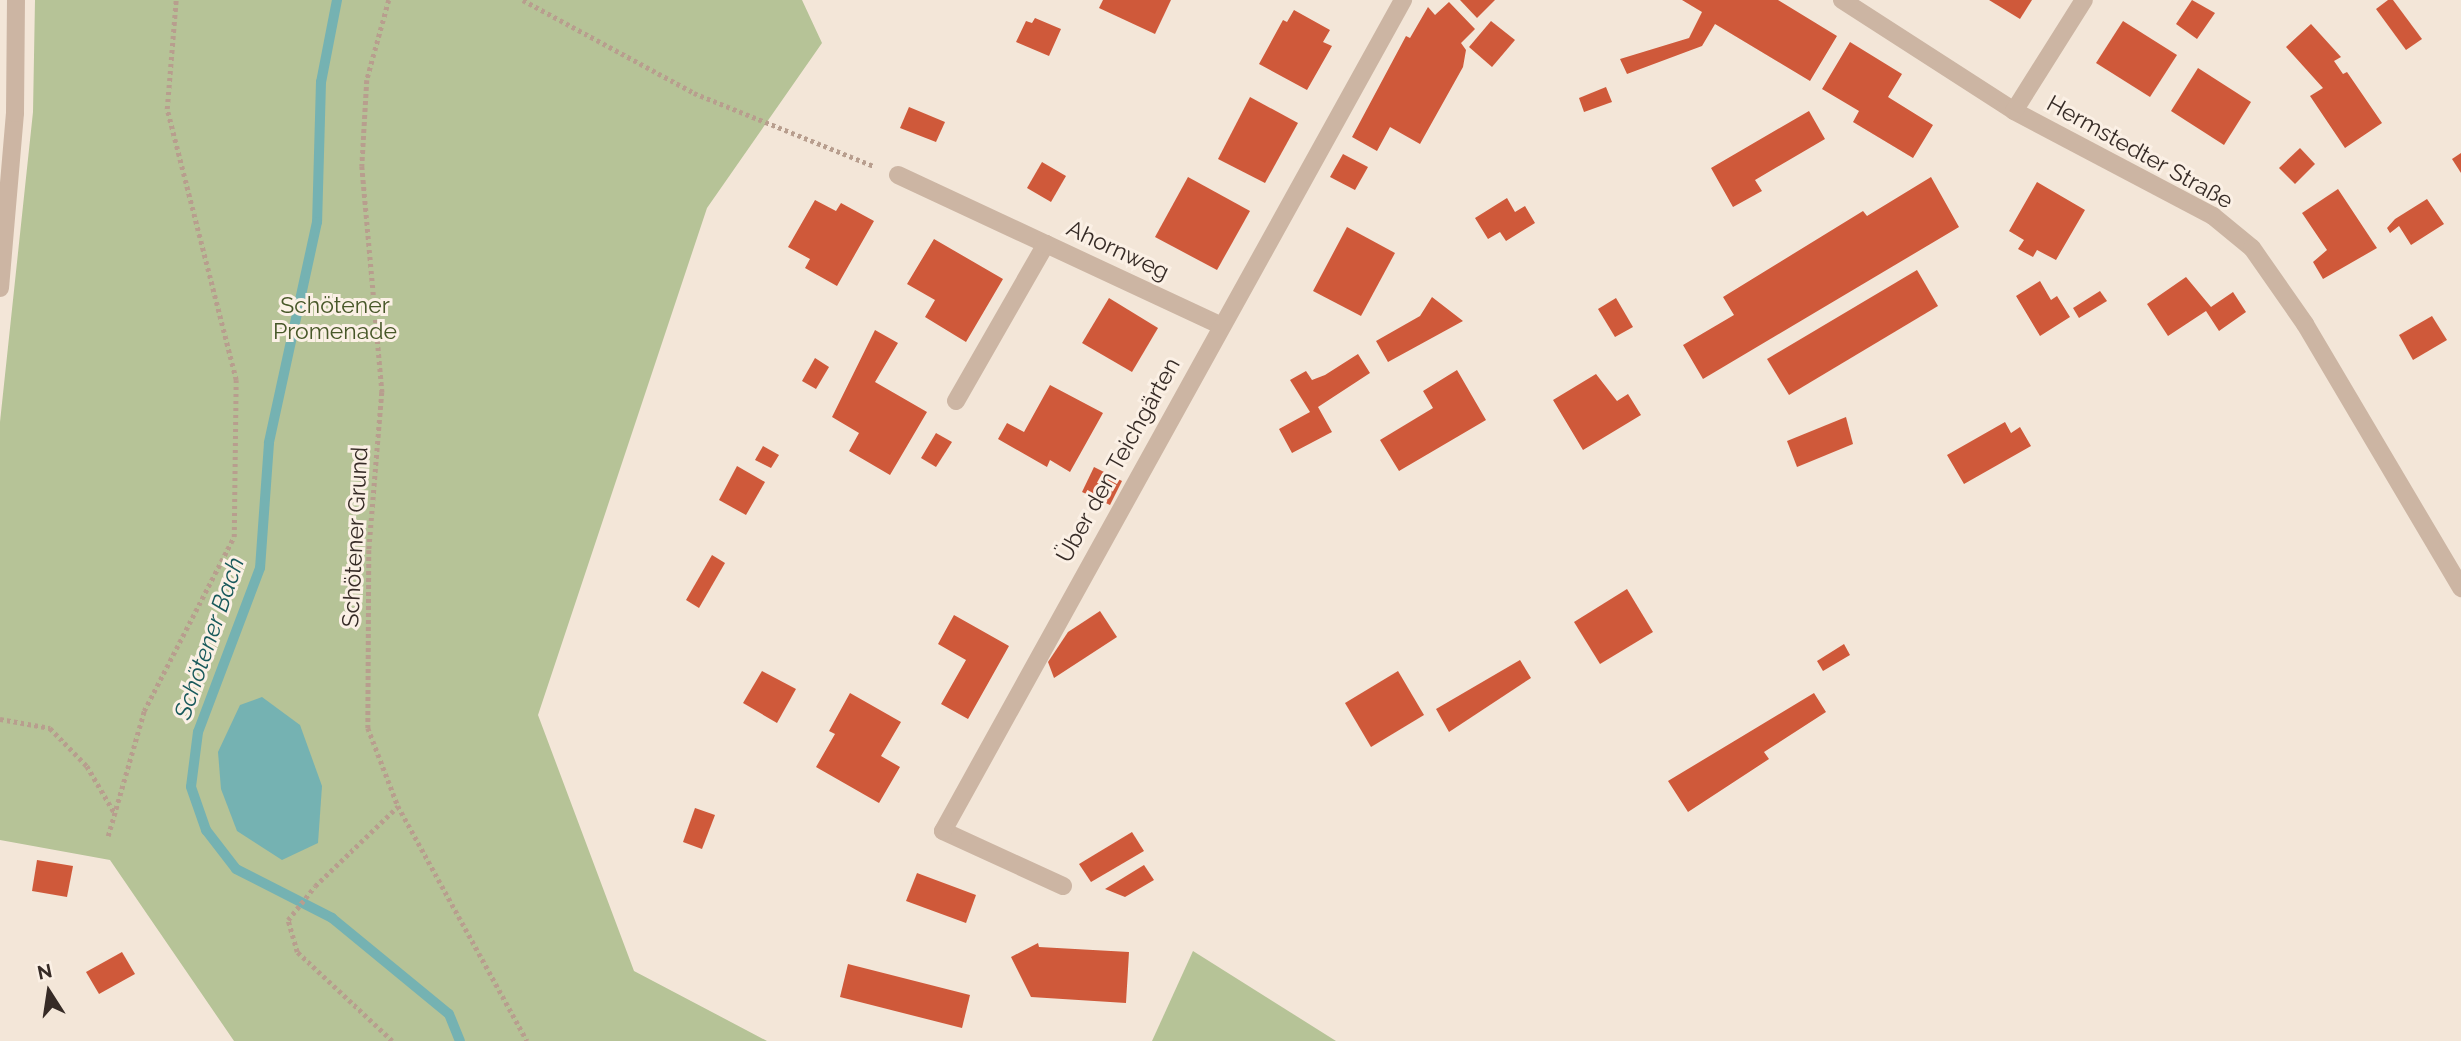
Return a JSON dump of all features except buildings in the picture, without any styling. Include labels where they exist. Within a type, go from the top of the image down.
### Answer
[{"type":"street","points":[[0,288],[15,113],[16,0]]},
{"type":"street","name":"Über den Teichgärten","points":[[1063,886],[943,831],[1220,325],[1403,0]]},
{"type":"street","name":"Hermstedter Straße","points":[[1842,0],[2014,111],[2213,216],[2252,248],[2305,324],[2461,588]]},
{"type":"street","points":[[2014,111],[2084,0]]},
{"type":"street","points":[[898,175],[1046,244]]},
{"type":"street","name":"Ahornweg","points":[[956,401],[1046,244],[1220,325]]},
{"type":"path","points":[[108,836],[144,711],[234,537],[236,380],[167,109],[176,0]]},
{"type":"path","name":"Schötener Grund","points":[[389,0],[367,80],[362,166],[382,392],[364,687],[368,728],[398,806],[527,1041]]},
{"type":"path","points":[[523,0],[694,93],[898,175]]},
{"type":"path","points":[[0,719],[50,728],[87,766],[114,813]]},
{"type":"path","points":[[391,1041],[297,952],[288,920],[315,887],[398,806]]},
{"type":"green space","name":"Schötener Promenade","points":[[35,0],[802,0],[822,43],[707,208],[538,715],[634,971],[767,1041],[234,1041],[110,860],[0,840],[0,422],[33,112]]},
{"type":"green space","points":[[1193,951],[1336,1041],[1152,1041]]},
{"type":"water","points":[[262,697],[300,725],[322,786],[318,843],[282,860],[237,831],[221,789],[218,752],[240,705]]},
{"type":"waterway","name":"Schötener Bach","points":[[337,0],[321,82],[317,222],[269,443],[260,568],[198,732],[191,787],[206,830],[236,869],[332,918],[449,1014],[460,1041]]}]
